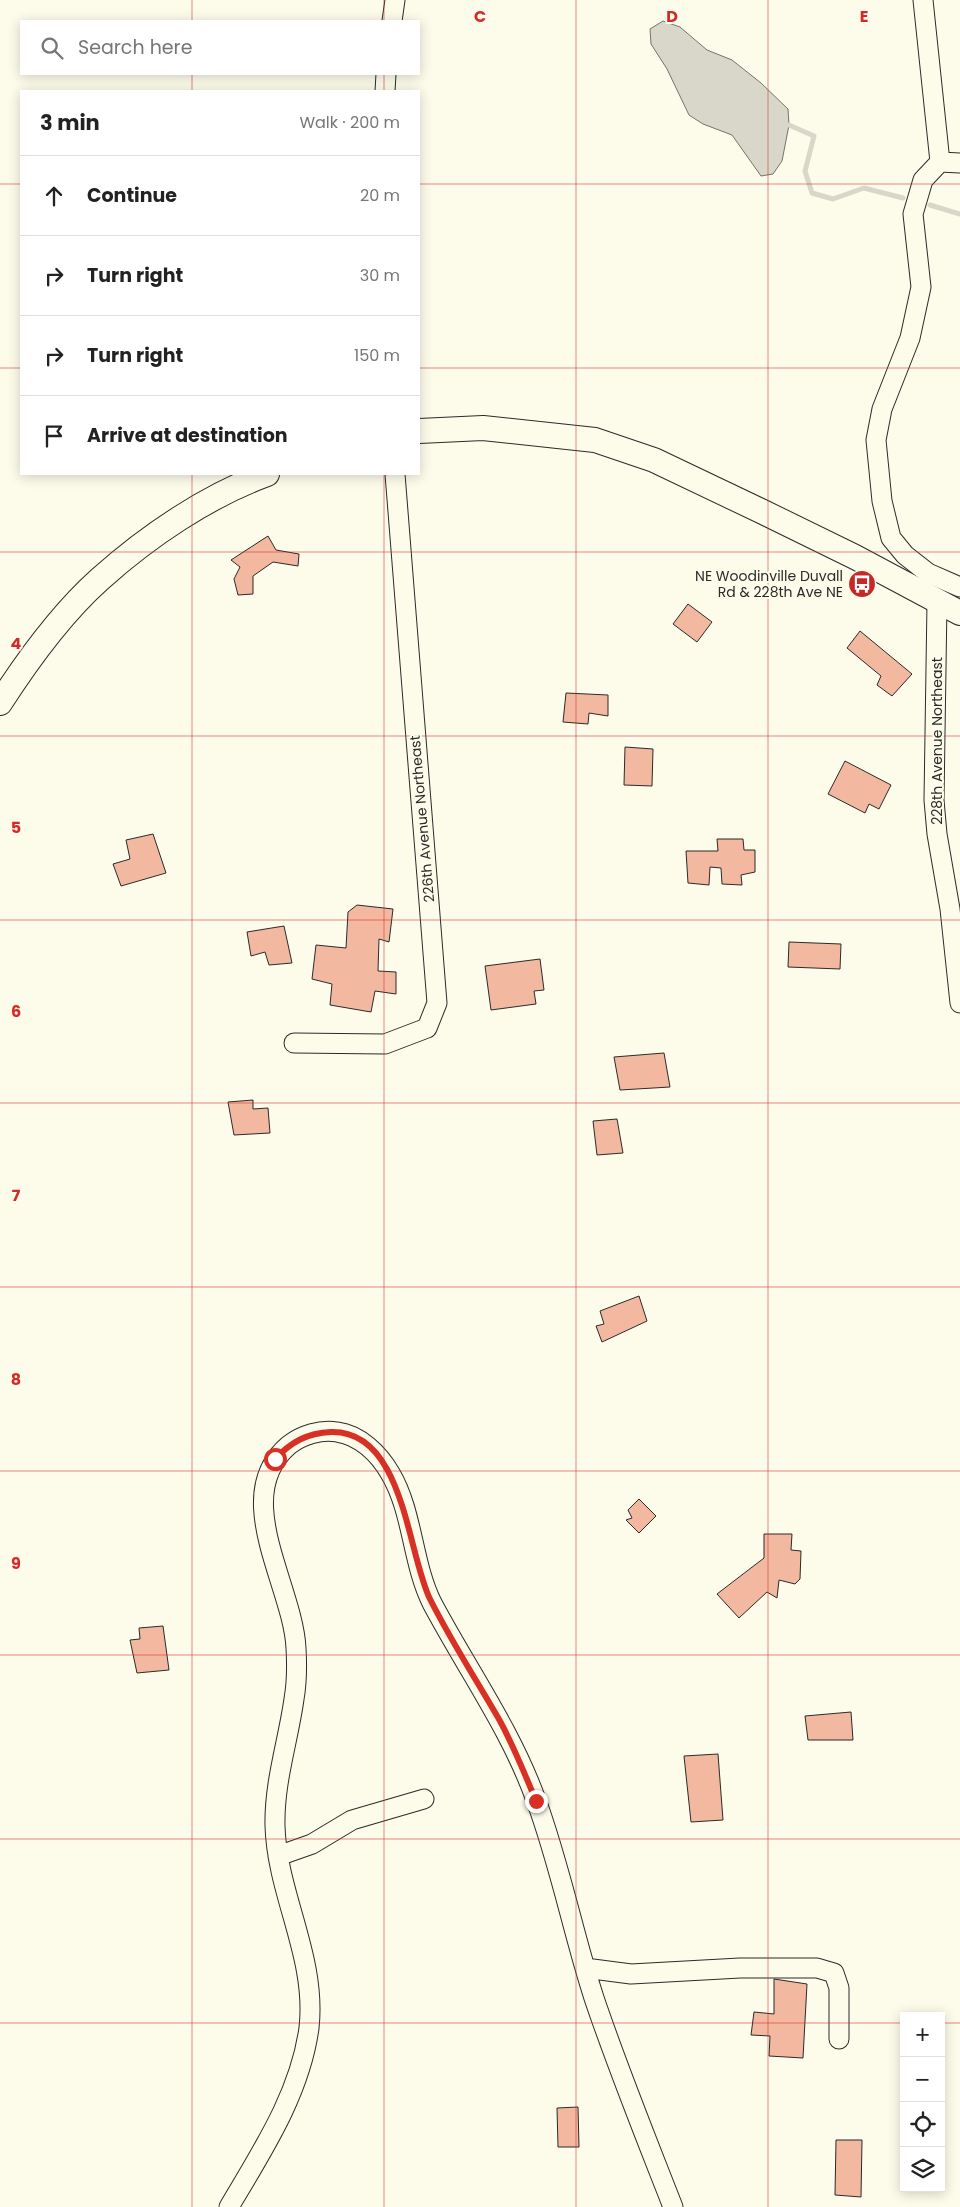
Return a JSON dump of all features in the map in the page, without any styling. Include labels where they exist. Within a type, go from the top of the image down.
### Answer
[{"type":"main road","points":[[420,431],[483,428],[595,440],[654,460],[855,557],[960,613]]},
{"type":"main road","points":[[0,703],[52,631],[100,580],[155,536],[188,514],[220,496],[266,475]]},
{"type":"street","points":[[392,20],[395,0]]},
{"type":"street","points":[[923,0],[940,162],[923,180],[913,214],[921,287],[910,338],[882,409],[876,440],[882,501],[891,538],[905,554],[928,572],[960,587]]},
{"type":"street","points":[[385,90],[386,75]]},
{"type":"street","points":[[940,162],[960,163]]},
{"type":"street","name":"226th Avenue Northeast","points":[[294,1043],[385,1044],[428,1028],[437,1003],[395,475]]},
{"type":"street","name":"228th Avenue Northeast","points":[[937,602],[934,800],[937,834],[950,909],[960,1003]]},
{"type":"street","points":[[229,2207],[280,2117],[293,2089],[303,2057],[309,2027],[310,1997],[307,1970],[278,1856],[275,1832],[276,1797],[295,1698],[296,1640],[263,1511],[267,1474],[275,1459],[297,1439],[318,1432],[338,1432],[352,1436],[365,1443],[376,1453],[391,1475],[403,1504],[413,1550],[430,1598],[500,1722],[519,1759],[536,1801],[595,2000],[673,2207]]},
{"type":"street","points":[[278,1856],[312,1844],[352,1820],[424,1799]]},
{"type":"street","points":[[585,1968],[631,1974],[740,1968],[817,1968],[834,1973],[839,1988],[840,2039]]},
{"type":"shaded area","points":[[663,21],[680,27],[707,50],[732,60],[761,83],[788,109],[789,125],[782,161],[773,174],[761,176],[732,135],[703,124],[689,115],[667,69],[651,44],[650,29]]},
{"type":"building","points":[[268,536],[276,550],[299,554],[298,566],[273,562],[253,576],[253,594],[238,595],[234,579],[240,567],[231,560]]},
{"type":"building","points":[[688,604],[712,622],[697,642],[673,624]]},
{"type":"building","points":[[860,631],[912,674],[892,696],[877,685],[881,676],[847,648]]},
{"type":"building","points":[[566,693],[608,695],[608,716],[589,713],[588,724],[563,722]]},
{"type":"building","points":[[625,747],[653,749],[652,786],[624,785]]},
{"type":"building","points":[[845,761],[891,785],[879,809],[869,804],[865,813],[828,794]]},
{"type":"building","points":[[153,834],[166,873],[121,886],[113,864],[130,859],[126,840]]},
{"type":"building","points":[[717,839],[743,839],[744,850],[755,850],[755,872],[741,875],[742,885],[722,884],[721,868],[710,867],[709,885],[688,883],[686,851],[718,851]]},
{"type":"building","points":[[357,905],[393,909],[389,942],[379,939],[378,971],[396,972],[396,994],[375,991],[371,1012],[330,1005],[332,984],[312,979],[316,945],[346,948],[348,912]]},
{"type":"building","points":[[284,926],[292,963],[269,965],[265,952],[251,956],[247,932]]},
{"type":"building","points":[[789,942],[841,944],[840,969],[788,967]]},
{"type":"building","points":[[540,959],[544,990],[534,991],[536,1004],[491,1010],[485,966]]},
{"type":"building","points":[[664,1053],[670,1087],[620,1090],[614,1057]]},
{"type":"building","points":[[253,1100],[253,1109],[268,1108],[270,1133],[234,1135],[228,1102]]},
{"type":"building","points":[[617,1119],[623,1153],[597,1155],[593,1121]]},
{"type":"building","points":[[639,1296],[647,1321],[602,1342],[596,1326],[604,1324],[600,1311]]},
{"type":"building","points":[[639,1499],[656,1516],[639,1533],[626,1520],[632,1518],[628,1510]]},
{"type":"building","points":[[764,1534],[792,1534],[791,1550],[801,1551],[800,1579],[795,1584],[779,1580],[777,1598],[767,1592],[739,1618],[717,1594],[764,1558]]},
{"type":"building","points":[[163,1626],[169,1670],[137,1673],[130,1640],[140,1639],[139,1628]]},
{"type":"building","points":[[851,1712],[853,1740],[808,1740],[805,1716]]},
{"type":"building","points":[[718,1754],[723,1820],[691,1822],[684,1756]]},
{"type":"building","points":[[774,1979],[807,1984],[803,2058],[769,2056],[770,2036],[751,2035],[754,2012],[774,2014]]},
{"type":"building","points":[[578,2107],[579,2147],[558,2147],[557,2108]]},
{"type":"building","points":[[836,2140],[862,2140],[861,2197],[835,2195]]},
{"type":"waterway","points":[[789,125],[814,136],[805,171],[812,193],[833,199],[864,188],[903,198]]},
{"type":"waterway","points":[[930,205],[960,214]]},
{"type":"place","name":"NE Woodinville Duvall Rd & 228th Ave NE","points":[[862,584]]},
{"type":"route","points":[[275,1459],[297,1439],[318,1432],[338,1432],[352,1436],[365,1443],[376,1453],[391,1475],[403,1504],[413,1550],[430,1598],[500,1722],[519,1759],[536,1801]]}]
